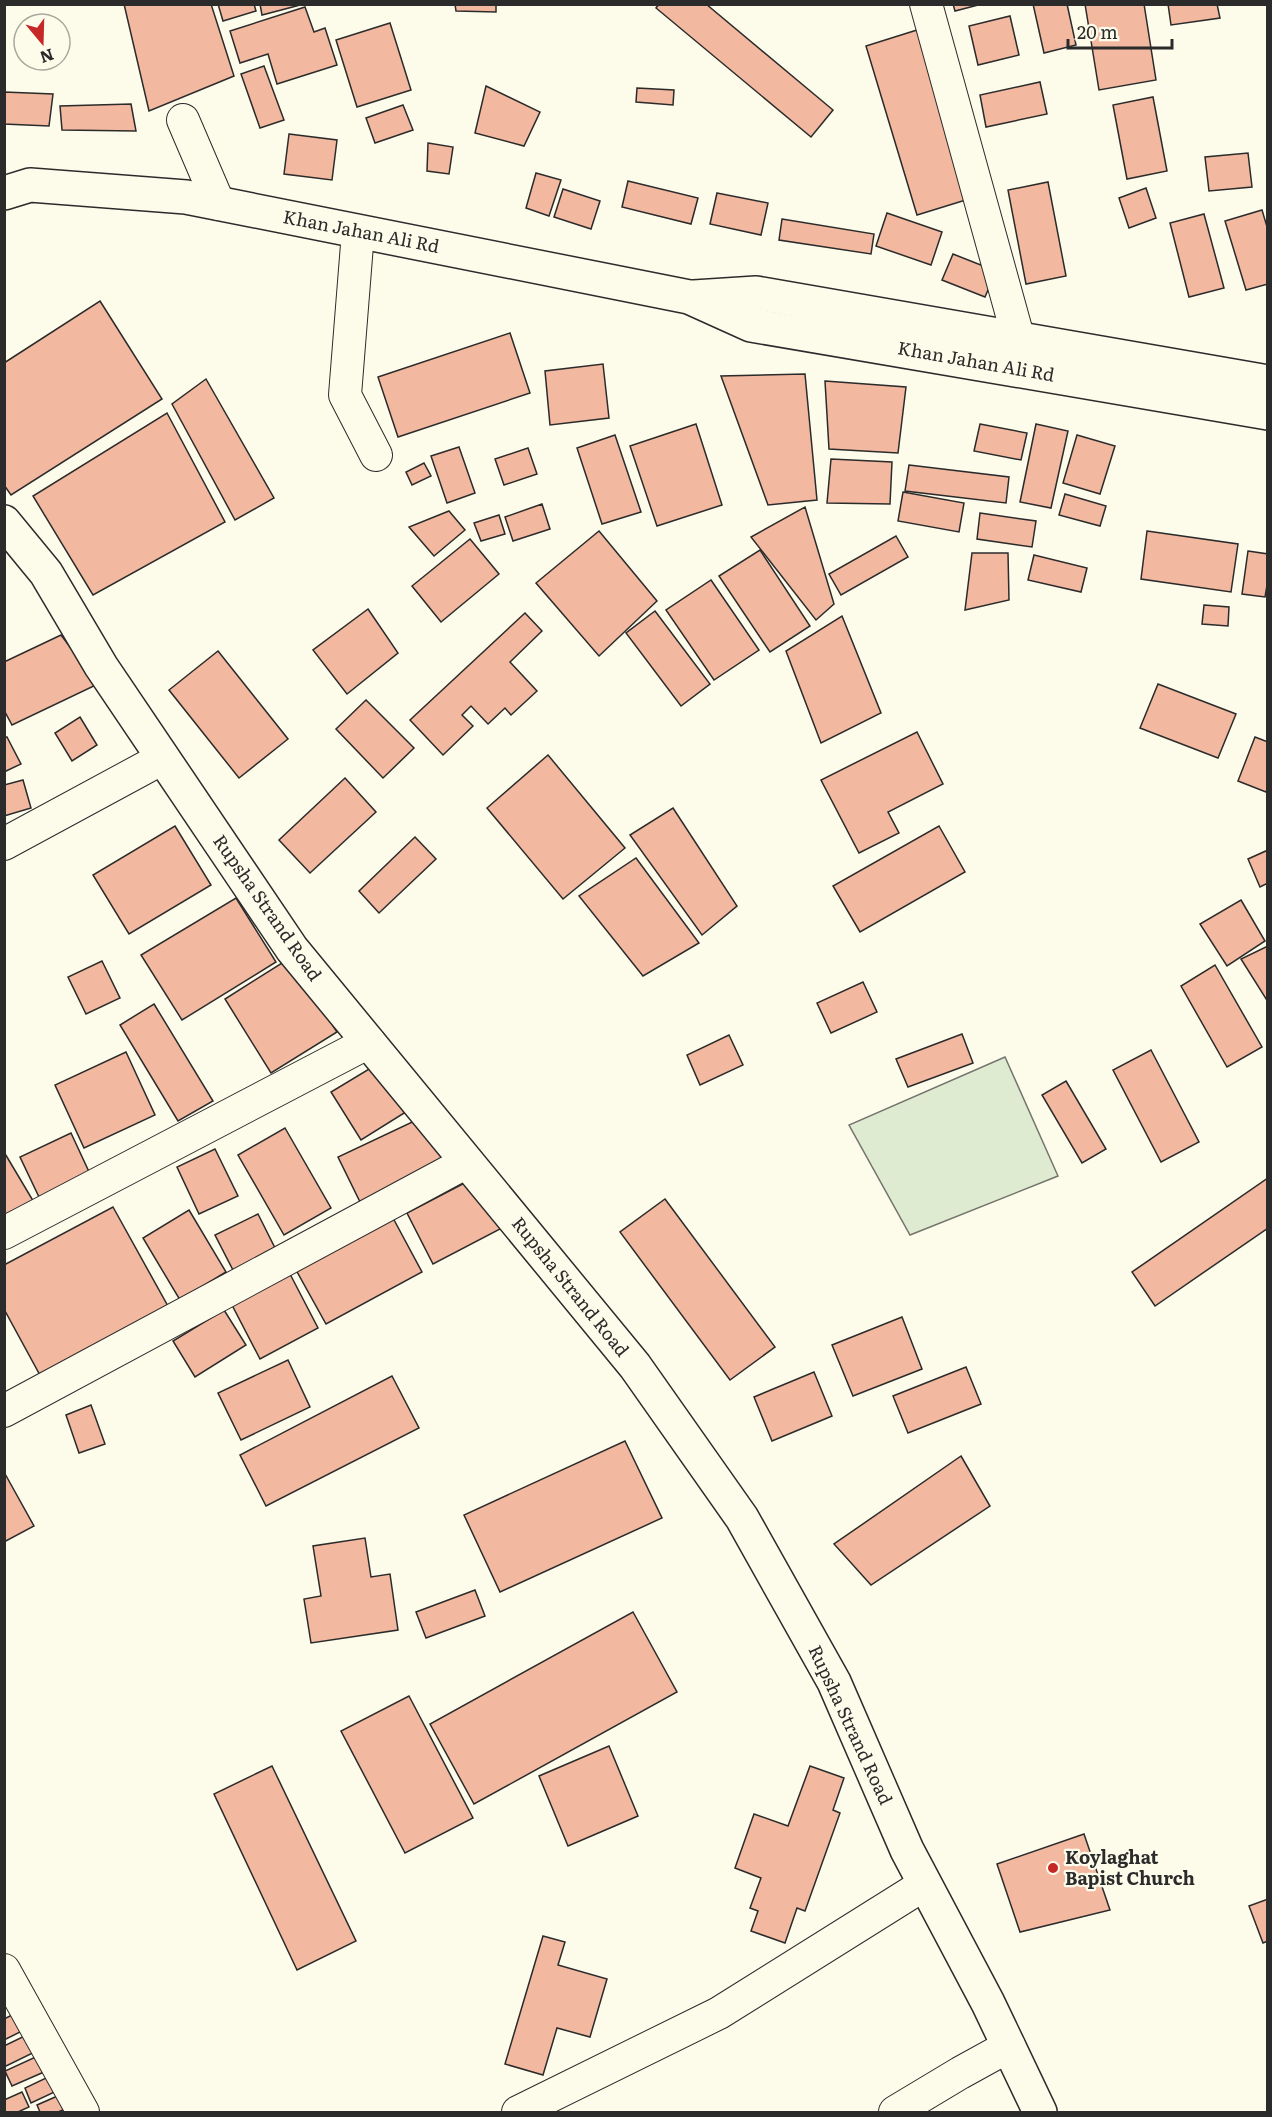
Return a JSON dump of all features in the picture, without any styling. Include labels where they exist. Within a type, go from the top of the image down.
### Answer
[{"type":"main road","name":"Khan Jahan Ali Rd","points":[[13,183],[186,198],[219,204],[689,297],[751,325],[1268,413]]},
{"type":"main road","name":"Khan Jahan Ali Rd","points":[[689,297],[756,294],[1268,382]]},
{"type":"main road","name":"Rupsha Strand Road","points":[[4,522],[46,573],[101,666],[292,949],[635,1366],[742,1518],[834,1682],[907,1850],[988,2003],[1040,2112]]},
{"type":"street","points":[[926,4],[1027,371]]},
{"type":"street","points":[[183,120],[219,204]]},
{"type":"street","points":[[358,232],[345,395],[376,455]]},
{"type":"street","points":[[4,844],[163,758]]},
{"type":"street","points":[[4,1233],[369,1042]]},
{"type":"street","points":[[4,1411],[467,1161]]},
{"type":"street","points":[[518,2112],[719,2013],[925,1884]]},
{"type":"street","points":[[4,1970],[83,2112]]},
{"type":"street","points":[[895,2112],[1009,2046]]},
{"type":"green space","points":[[1005,1057],[1058,1176],[910,1235],[849,1125]]},
{"type":"building","points":[[124,4],[211,4],[234,76],[149,111]]},
{"type":"building","points":[[218,4],[254,4],[256,11],[223,21]]},
{"type":"building","points":[[260,4],[304,4],[262,15]]},
{"type":"building","points":[[455,4],[496,4],[496,12],[456,11]]},
{"type":"building","points":[[659,4],[706,4],[833,110],[811,137],[656,8]]},
{"type":"building","points":[[953,4],[982,4],[955,11]]},
{"type":"building","points":[[1033,4],[1067,4],[1076,45],[1044,53]]},
{"type":"building","points":[[1085,4],[1144,4],[1156,80],[1099,90]]},
{"type":"building","points":[[1168,4],[1217,4],[1220,18],[1171,25]]},
{"type":"building","points":[[305,7],[314,32],[325,28],[337,65],[277,84],[268,54],[240,63],[230,31]]},
{"type":"building","points":[[1010,16],[1019,55],[978,65],[969,26]]},
{"type":"building","points":[[390,23],[411,90],[357,107],[336,40]]},
{"type":"building","points":[[917,30],[969,199],[917,215],[866,46]]},
{"type":"building","points":[[264,66],[284,120],[260,128],[241,74]]},
{"type":"building","points":[[1040,82],[1047,114],[986,127],[980,95]]},
{"type":"building","points":[[486,86],[540,112],[524,146],[475,133]]},
{"type":"building","points":[[637,88],[674,90],[673,105],[636,102]]},
{"type":"building","points":[[4,92],[53,94],[49,126],[4,124]]},
{"type":"building","points":[[1153,97],[1167,171],[1127,179],[1113,105]]},
{"type":"building","points":[[131,104],[136,131],[62,130],[60,106]]},
{"type":"building","points":[[403,105],[413,130],[375,143],[366,118]]},
{"type":"building","points":[[289,134],[337,140],[332,180],[284,174]]},
{"type":"building","points":[[428,143],[453,147],[449,174],[427,171]]},
{"type":"building","points":[[1248,153],[1252,187],[1209,191],[1205,157]]},
{"type":"building","points":[[536,173],[561,180],[549,216],[526,208]]},
{"type":"building","points":[[628,181],[698,198],[691,224],[622,207]]},
{"type":"building","points":[[1048,182],[1066,276],[1026,284],[1008,190]]},
{"type":"building","points":[[1146,188],[1156,218],[1129,228],[1119,198]]},
{"type":"building","points":[[563,189],[600,201],[591,229],[554,217]]},
{"type":"building","points":[[717,193],[768,203],[761,235],[710,224]]},
{"type":"building","points":[[1262,210],[1268,230],[1268,284],[1246,290],[1225,221]]},
{"type":"building","points":[[887,213],[942,232],[931,265],[876,246]]},
{"type":"building","points":[[1204,214],[1224,288],[1189,297],[1170,223]]},
{"type":"building","points":[[782,219],[874,234],[871,254],[779,240]]},
{"type":"building","points":[[953,254],[996,271],[985,297],[942,280]]},
{"type":"building","points":[[100,301],[162,399],[11,495],[4,485],[4,363]]},
{"type":"building","points":[[510,333],[530,393],[398,437],[378,377]]},
{"type":"building","points":[[603,364],[609,418],[550,425],[545,371]]},
{"type":"building","points":[[805,374],[817,500],[768,505],[721,376]]},
{"type":"building","points":[[206,379],[274,498],[235,520],[172,404]]},
{"type":"building","points":[[825,381],[906,387],[898,453],[829,449]]},
{"type":"building","points":[[167,413],[225,522],[93,595],[33,496]]},
{"type":"building","points":[[696,424],[722,505],[657,526],[630,446]]},
{"type":"building","points":[[980,424],[1027,433],[1021,460],[974,451]]},
{"type":"building","points":[[1036,424],[1068,431],[1051,508],[1020,502]]},
{"type":"building","points":[[615,435],[641,512],[602,524],[577,448]]},
{"type":"building","points":[[1077,435],[1115,446],[1100,494],[1063,483]]},
{"type":"building","points":[[459,447],[475,493],[447,503],[431,456]]},
{"type":"building","points":[[528,448],[537,474],[504,485],[495,459]]},
{"type":"building","points":[[831,459],[892,462],[890,504],[827,503]]},
{"type":"building","points":[[424,463],[431,476],[412,485],[406,472]]},
{"type":"building","points":[[909,465],[1009,477],[1006,503],[905,491]]},
{"type":"building","points":[[903,492],[964,503],[959,532],[898,521]]},
{"type":"building","points":[[1065,494],[1106,506],[1100,526],[1059,515]]},
{"type":"building","points":[[542,504],[550,529],[513,541],[505,517]]},
{"type":"building","points":[[805,507],[834,604],[816,620],[751,537]]},
{"type":"building","points":[[449,511],[465,530],[434,556],[409,527]]},
{"type":"building","points":[[980,513],[1036,521],[1032,547],[977,539]]},
{"type":"building","points":[[499,515],[505,534],[481,541],[474,523]]},
{"type":"building","points":[[599,531],[657,601],[599,656],[536,583]]},
{"type":"building","points":[[1147,531],[1238,544],[1231,592],[1141,579]]},
{"type":"building","points":[[896,536],[908,557],[841,595],[829,574]]},
{"type":"building","points":[[470,539],[499,574],[441,622],[412,586]]},
{"type":"building","points":[[760,550],[810,626],[770,652],[719,576]]},
{"type":"building","points":[[1248,551],[1268,554],[1265,597],[1242,594]]},
{"type":"building","points":[[972,553],[1008,553],[1009,600],[965,610]]},
{"type":"building","points":[[1034,555],[1087,568],[1081,592],[1028,580]]},
{"type":"building","points":[[711,580],[759,650],[714,680],[666,610]]},
{"type":"building","points":[[1204,605],[1229,607],[1228,626],[1202,624]]},
{"type":"building","points":[[368,609],[398,653],[347,694],[313,650]]},
{"type":"building","points":[[655,611],[710,684],[681,706],[626,633]]},
{"type":"building","points":[[525,613],[542,631],[510,662],[537,691],[511,715],[505,708],[488,724],[471,706],[462,715],[473,726],[443,755],[410,720]]},
{"type":"building","points":[[842,616],[881,713],[821,743],[786,651]]},
{"type":"building","points":[[61,635],[98,684],[12,725],[4,710],[4,662]]},
{"type":"building","points":[[218,651],[288,739],[239,778],[169,690]]},
{"type":"building","points":[[1158,684],[1236,714],[1218,758],[1140,728]]},
{"type":"building","points":[[366,700],[414,748],[383,778],[336,729]]},
{"type":"building","points":[[80,717],[97,745],[72,761],[55,733]]},
{"type":"building","points":[[917,732],[943,784],[888,812],[899,833],[859,853],[821,780]]},
{"type":"building","points":[[7,737],[21,764],[4,772],[4,738]]},
{"type":"building","points":[[1255,737],[1268,742],[1266,792],[1238,781]]},
{"type":"building","points":[[548,755],[625,848],[563,899],[487,808]]},
{"type":"building","points":[[345,778],[376,812],[310,873],[279,840]]},
{"type":"building","points":[[23,780],[31,808],[4,816],[4,785]]},
{"type":"building","points":[[673,808],[737,906],[702,935],[630,835]]},
{"type":"building","points":[[175,826],[211,885],[129,934],[93,875]]},
{"type":"building","points":[[939,826],[965,872],[860,932],[833,886]]},
{"type":"building","points":[[415,837],[436,859],[379,913],[359,891]]},
{"type":"building","points":[[1268,850],[1268,883],[1260,887],[1248,859]]},
{"type":"building","points":[[636,858],[699,943],[643,976],[579,896]]},
{"type":"building","points":[[236,898],[276,962],[182,1020],[141,955]]},
{"type":"building","points":[[1241,900],[1265,941],[1227,966],[1200,924]]},
{"type":"building","points":[[1268,946],[1268,1002],[1241,959]]},
{"type":"building","points":[[290,958],[337,1032],[271,1073],[225,999]]},
{"type":"building","points":[[102,961],[120,998],[86,1014],[68,977]]},
{"type":"building","points":[[1215,965],[1262,1047],[1227,1067],[1181,986]]},
{"type":"building","points":[[863,982],[877,1012],[831,1033],[817,1003]]},
{"type":"building","points":[[154,1004],[213,1101],[178,1121],[120,1025]]},
{"type":"building","points":[[962,1034],[973,1063],[908,1087],[896,1059]]},
{"type":"building","points":[[729,1035],[743,1065],[700,1085],[687,1055]]},
{"type":"building","points":[[1151,1050],[1199,1142],[1161,1162],[1113,1070]]},
{"type":"building","points":[[126,1052],[155,1115],[84,1148],[55,1085]]},
{"type":"building","points":[[379,1063],[409,1110],[361,1140],[331,1092]]},
{"type":"building","points":[[1066,1081],[1106,1149],[1082,1163],[1042,1095]]},
{"type":"building","points":[[425,1116],[450,1168],[364,1210],[338,1157]]},
{"type":"building","points":[[285,1128],[331,1208],[284,1235],[238,1155]]},
{"type":"building","points":[[71,1133],[90,1174],[39,1197],[20,1157]]},
{"type":"building","points":[[215,1149],[238,1196],[199,1214],[177,1167]]},
{"type":"building","points":[[4,1152],[35,1204],[4,1221]]},
{"type":"building","points":[[476,1177],[502,1228],[433,1264],[407,1213]]},
{"type":"building","points":[[1268,1178],[1268,1228],[1155,1306],[1132,1272]]},
{"type":"building","points":[[665,1199],[775,1347],[730,1380],[620,1232]]},
{"type":"building","points":[[113,1207],[169,1308],[41,1377],[4,1309],[4,1265]]},
{"type":"building","points":[[189,1210],[226,1272],[180,1300],[143,1238]]},
{"type":"building","points":[[258,1214],[278,1254],[235,1274],[215,1235]]},
{"type":"building","points":[[393,1218],[422,1272],[326,1324],[296,1270]]},
{"type":"building","points":[[290,1274],[318,1328],[260,1359],[232,1305]]},
{"type":"building","points":[[224,1310],[246,1345],[195,1377],[173,1341]]},
{"type":"building","points":[[902,1317],[922,1369],[853,1396],[832,1345]]},
{"type":"building","points":[[288,1360],[310,1407],[241,1440],[218,1393]]},
{"type":"building","points":[[966,1367],[981,1404],[908,1433],[893,1396]]},
{"type":"building","points":[[814,1372],[832,1416],[772,1441],[754,1397]]},
{"type":"building","points":[[392,1376],[419,1428],[266,1506],[240,1455]]},
{"type":"building","points":[[91,1405],[105,1444],[79,1453],[66,1415]]},
{"type":"building","points":[[625,1441],[662,1518],[500,1592],[464,1515]]},
{"type":"building","points":[[961,1456],[990,1506],[871,1585],[834,1544]]},
{"type":"building","points":[[4,1472],[34,1526],[4,1542]]},
{"type":"building","points":[[365,1538],[371,1577],[390,1574],[398,1630],[311,1643],[304,1599],[321,1596],[313,1546]]},
{"type":"building","points":[[475,1590],[485,1616],[426,1638],[416,1612]]},
{"type":"building","points":[[633,1612],[677,1692],[474,1804],[430,1724]]},
{"type":"building","points":[[409,1696],[473,1818],[405,1853],[341,1731]]},
{"type":"building","points":[[609,1746],[638,1816],[568,1846],[539,1776]]},
{"type":"building","points":[[272,1766],[356,1941],[297,1970],[214,1794]]},
{"type":"building","points":[[810,1766],[844,1778],[833,1810],[840,1813],[805,1911],[797,1908],[785,1943],[751,1931],[758,1911],[750,1908],[761,1878],[735,1868],[754,1814],[788,1826]]},
{"type":"building","points":[[1084,1834],[1110,1910],[1020,1932],[997,1864]]},
{"type":"building","points":[[1268,1899],[1268,1941],[1263,1943],[1249,1906]]},
{"type":"building","points":[[543,1936],[565,1942],[558,1965],[607,1979],[590,2037],[557,2028],[543,2075],[505,2064]]},
{"type":"building","points":[[20,2011],[28,2028],[4,2040],[4,2019]]},
{"type":"building","points":[[37,2030],[45,2047],[4,2067],[4,2046]]},
{"type":"building","points":[[53,2049],[60,2065],[12,2086],[5,2071]]},
{"type":"building","points":[[69,2067],[76,2082],[31,2103],[25,2088]]},
{"type":"building","points":[[78,2087],[84,2101],[58,2112],[40,2112],[37,2105]]},
{"type":"building","points":[[22,2092],[29,2107],[18,2112],[4,2112],[4,2100]]},
{"type":"place","name":"Koylaghat Bapist Church","points":[[1053,1868]]}]
